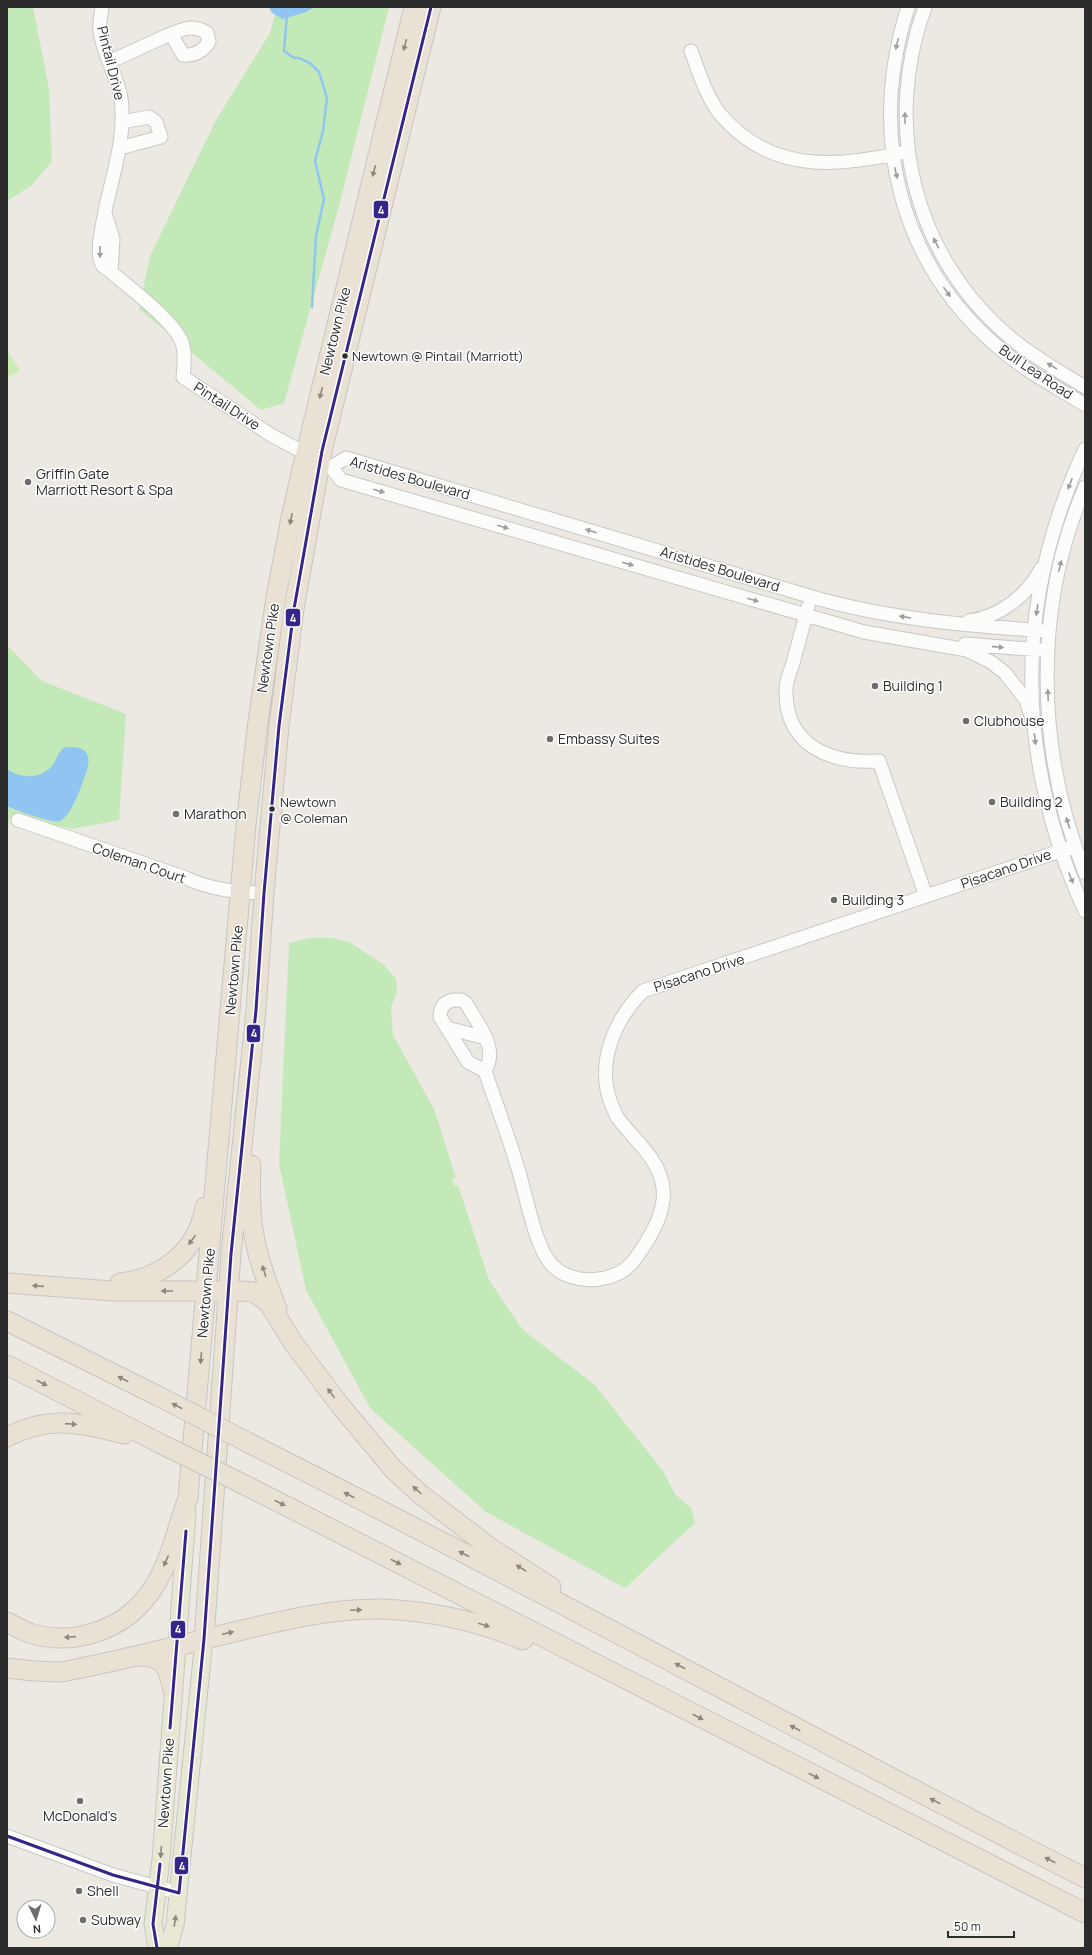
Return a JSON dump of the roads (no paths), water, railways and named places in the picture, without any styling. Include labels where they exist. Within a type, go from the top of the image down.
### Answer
[{"type":"highway","name":"Newtown Pike","points":[[204,1639],[228,1292],[256,1010],[264,893],[280,718],[294,609],[319,461],[414,7]]},
{"type":"highway","name":"Newtown Pike","points":[[188,1498],[241,892],[258,722],[274,605],[319,461],[431,7]]},
{"type":"highway","points":[[256,1010],[250,1187],[251,1212],[253,1230],[262,1267],[281,1321]]},
{"type":"highway","points":[[78,1288],[130,1282],[157,1273],[180,1257],[199,1232],[204,1214],[224,1080]]},
{"type":"highway","points":[[7,1283],[112,1291],[253,1292],[261,1296],[268,1302],[294,1344],[339,1404],[394,1470],[420,1494],[492,1549],[661,1656]]},
{"type":"highway","points":[[7,1321],[249,1443],[661,1656],[870,1768],[1085,1878]]},
{"type":"highway","points":[[7,1365],[1085,1914]]},
{"type":"highway","points":[[7,1437],[19,1431],[55,1423],[99,1427],[161,1444]]},
{"type":"highway","points":[[7,1622],[32,1634],[66,1638],[99,1632],[117,1623],[134,1610],[149,1594],[160,1576],[170,1554],[188,1498]]},
{"type":"highway","points":[[7,1668],[61,1672],[131,1657],[266,1624],[345,1611],[381,1609],[434,1614],[462,1619],[501,1631],[670,1702]]},
{"type":"highway","points":[[131,1657],[148,1656],[159,1660],[168,1669],[173,1690]]},
{"type":"main road","name":"Newtown Pike","points":[[157,1948],[153,1924],[188,1498]]},
{"type":"main road","name":"Newtown Pike","points":[[168,1948],[175,1925],[179,1893],[204,1639]]},
{"type":"street","name":"Pintail Drive","points":[[102,7],[100,31],[120,94],[122,122],[120,148],[105,213],[100,254],[103,266],[168,322],[181,341],[185,361],[183,377],[271,435],[319,461]]},
{"type":"street","name":"Bull Lea Road","points":[[908,7],[896,50],[891,85],[890,120],[893,155],[903,202],[920,248],[938,279],[957,305],[981,332],[1016,362],[1085,405]]},
{"type":"street","name":"Bull Lea Road","points":[[925,7],[914,42],[906,84],[905,117],[908,152],[916,193],[925,219],[948,265],[963,288],[987,316],[1010,338],[1044,362],[1085,387]]},
{"type":"street","points":[[109,62],[171,34]]},
{"type":"street","points":[[691,50],[703,84],[720,113],[740,134],[760,149],[789,160],[827,164],[908,152]]},
{"type":"street","points":[[120,148],[161,137],[156,122],[149,118],[122,122]]},
{"type":"street","points":[[1085,448],[1058,516],[1046,560],[1034,630],[1033,650],[1033,722],[1040,774],[1047,806],[1060,850],[1085,911]]},
{"type":"street","name":"Aristides Boulevard","points":[[319,461],[346,458],[816,598],[870,611],[944,623],[1049,631]]},
{"type":"street","name":"Aristides Boulevard","points":[[319,461],[341,480],[810,617],[864,632],[967,650],[991,662],[1005,673],[1017,686],[1026,700],[1033,722]]},
{"type":"street","points":[[1085,487],[1062,555],[1049,631],[1048,650],[1048,713],[1052,752],[1058,788],[1075,846],[1085,873]]},
{"type":"street","name":"Aristides Boulevard","points":[[944,623],[972,621],[998,612],[1007,607],[1028,587],[1046,560]]},
{"type":"street","points":[[816,598],[786,690],[789,716],[795,731],[810,745],[822,753],[854,760],[879,761],[926,896]]},
{"type":"street","name":"Aristides Boulevard","points":[[917,641],[1048,650]]},
{"type":"street","name":"Coleman Court","points":[[18,820],[186,878],[203,886],[241,892],[264,893]]},
{"type":"street","name":"Pisacano Drive","points":[[485,1071],[516,1162],[537,1236],[548,1261],[572,1277],[589,1280],[618,1275],[637,1256],[654,1230],[661,1209],[663,1188],[649,1155],[616,1116],[608,1095],[605,1080],[606,1057],[612,1040],[632,1003],[643,991],[1075,846]]},
{"type":"street","points":[[460,1000],[466,1003],[486,1038],[491,1050],[490,1062],[485,1071],[468,1062],[447,1028],[440,1016],[440,1011],[447,1001],[460,1000]]},
{"type":"street","points":[[447,1028],[486,1038]]},
{"type":"street","points":[[7,1836],[108,1873],[179,1893]]},
{"type":"water","points":[[269,7],[315,7],[306,12],[283,19],[272,13]]},
{"type":"water","points":[[66,747],[76,747],[83,750],[87,754],[88,765],[73,806],[64,819],[56,821],[42,819],[7,806],[7,769],[19,775],[25,776],[44,773],[54,763],[60,751]]},
{"type":"waterway","points":[[287,15],[284,51],[294,58],[299,58],[310,63],[319,72],[327,98],[323,131],[315,161],[324,199],[316,236],[312,307]]},
{"type":"place","name":"Newtown @ Pintail (Marriott)","points":[[345,356]]},
{"type":"place","name":"Griffin Gate Marriott Resort & Spa","points":[[28,482]]},
{"type":"place","name":"Building 1","points":[[875,686]]},
{"type":"place","name":"Clubhouse","points":[[966,721]]},
{"type":"place","name":"Embassy Suites","points":[[550,739]]},
{"type":"place","name":"Building 2","points":[[992,802]]},
{"type":"place","name":"Newtown @ Coleman","points":[[272,809]]},
{"type":"place","name":"Marathon","points":[[176,814]]},
{"type":"place","name":"Building 3","points":[[834,900]]},
{"type":"place","name":"McDonald's","points":[[80,1801]]},
{"type":"place","name":"Shell","points":[[79,1891]]},
{"type":"place","name":"Subway","points":[[83,1920]]}]
